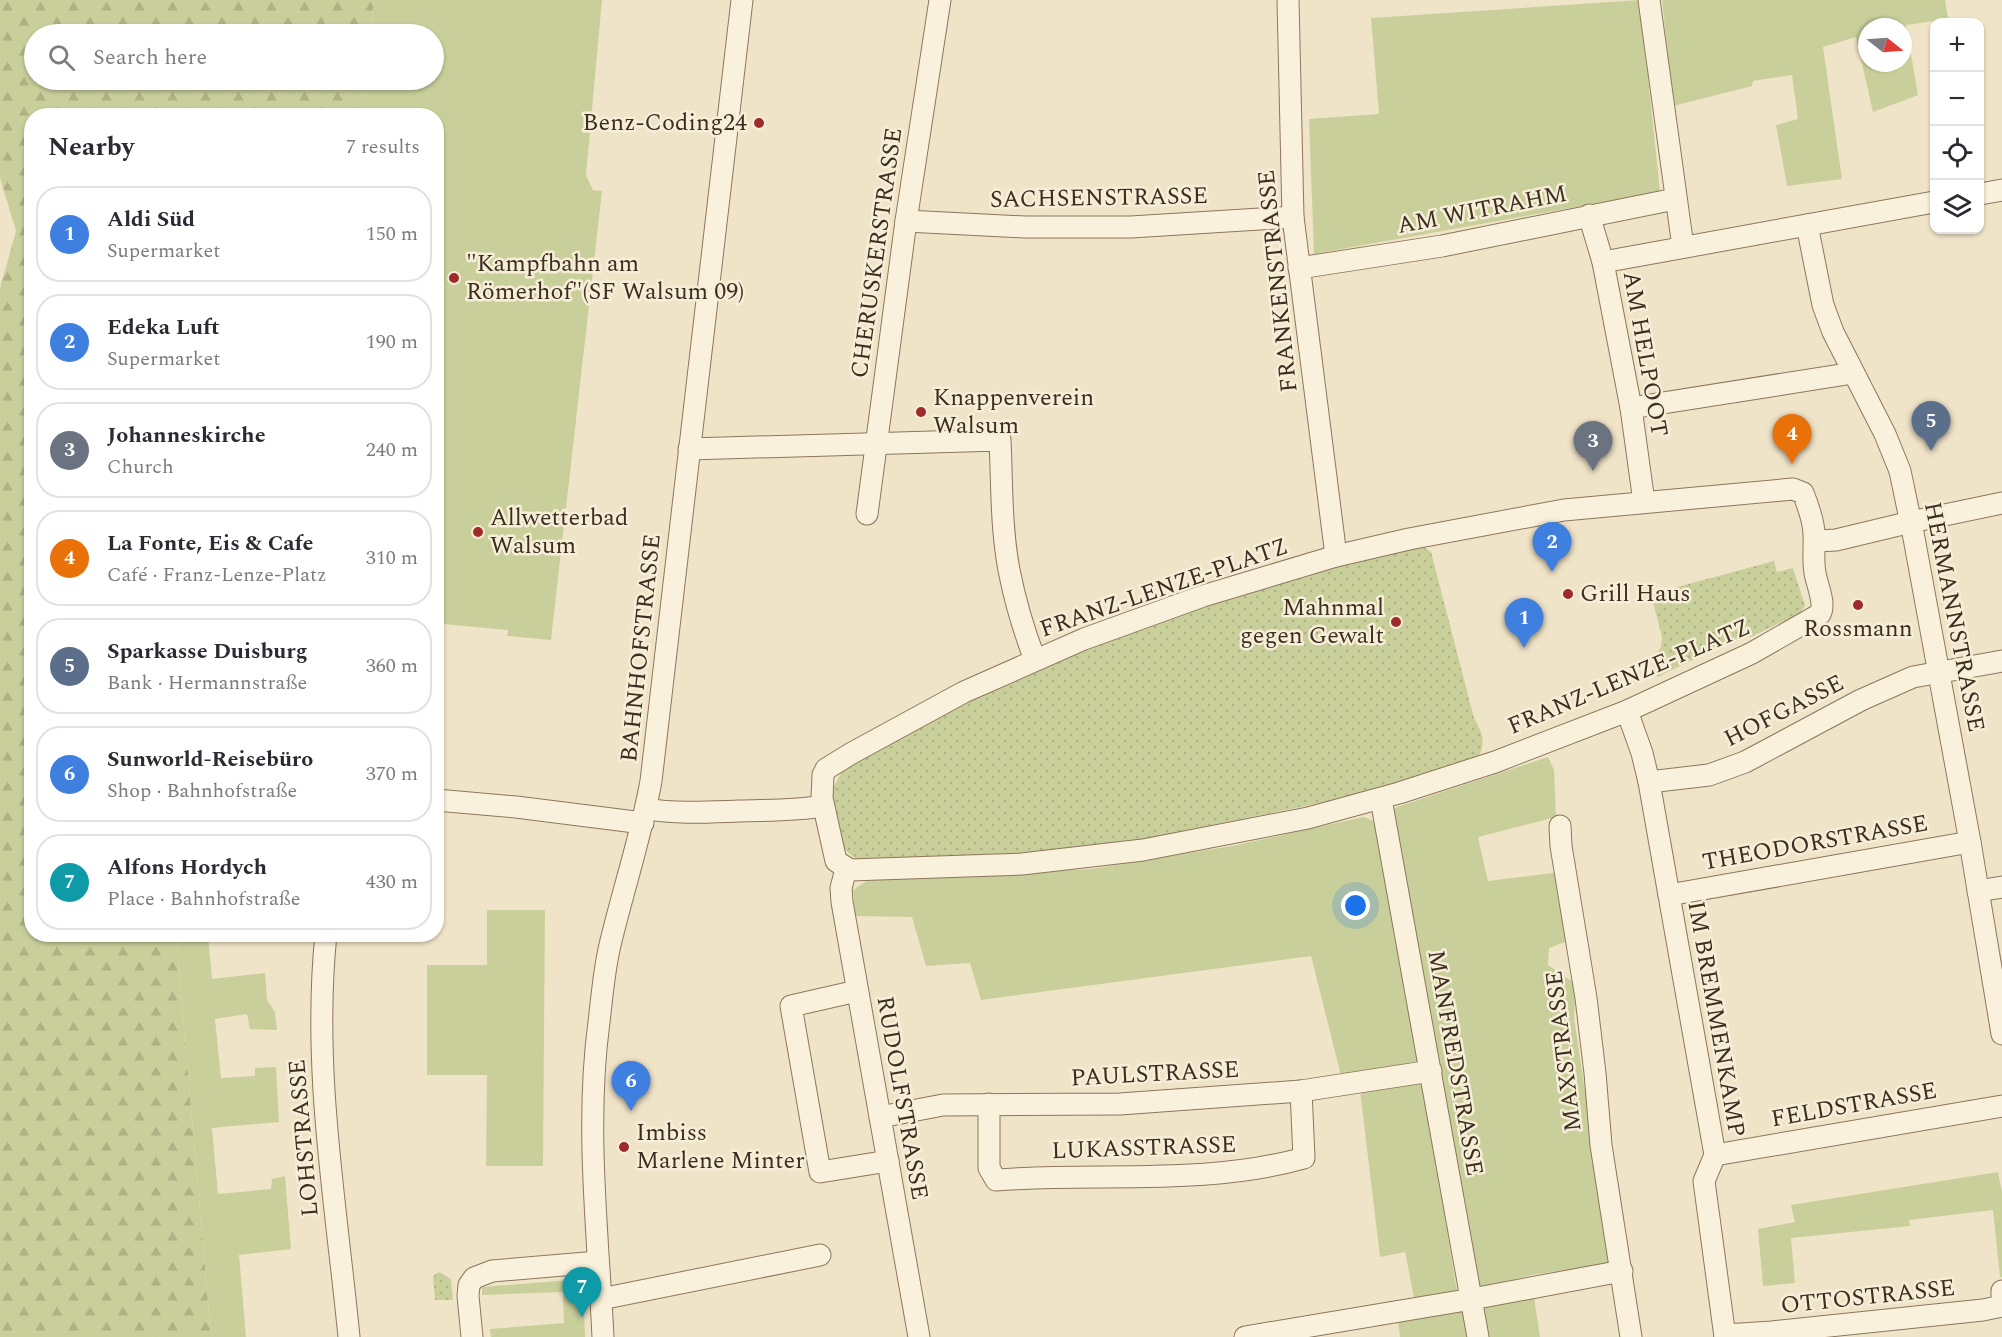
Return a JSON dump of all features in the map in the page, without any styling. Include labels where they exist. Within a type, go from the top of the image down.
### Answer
[{"type":"street","name":"BAHNHOFSTRASSE","points":[[603,1337],[594,1173],[594,1090],[598,1025],[610,947],[645,816],[651,782],[742,0]]},
{"type":"street","name":"CHERUSKERSTRASSE","points":[[867,514],[906,221],[940,0]]},
{"type":"street","name":"FRANKENSTRASSE","points":[[1288,0],[1293,217],[1336,556]]},
{"type":"street","points":[[1649,0],[1683,247]]},
{"type":"street","points":[[1984,193],[2002,190]]},
{"type":"street","name":"AM WITRAHM","points":[[1299,268],[1442,246],[1675,199]]},
{"type":"street","points":[[1603,262],[1930,203]]},
{"type":"street","name":"AM HELPOOT","points":[[1589,215],[1603,262],[1631,408],[1644,502]]},
{"type":"street","name":"SACHSENSTRASSE","points":[[906,221],[1025,227],[1131,227],[1293,217]]},
{"type":"street","name":"HERMANNSTRASSE","points":[[1807,225],[1823,305],[1833,332],[1885,434],[1900,471],[1970,842],[2002,1034]]},
{"type":"street","points":[[1631,408],[1853,373]]},
{"type":"street","points":[[689,449],[1000,440],[1008,569],[1019,614],[1035,660]]},
{"type":"street","name":"FRANZ-LENZE-PLATZ","points":[[1770,490],[1799,490],[1803,493],[1808,506],[1816,541],[1813,560],[1823,608],[1820,615],[1752,653],[1627,711],[1495,762],[1381,799],[1308,818],[1143,850],[1022,864],[846,869],[836,861],[823,806],[823,775],[826,769],[964,692],[1035,660],[1105,631],[1203,596],[1336,556],[1409,539],[1564,510],[1644,502],[1770,490]]},
{"type":"street","points":[[1816,541],[1836,540],[2002,503]]},
{"type":"street","name":"HOFGASSE","points":[[1649,782],[1718,772],[1754,757],[1861,700],[1913,677],[2002,662]]},
{"type":"street","name":"IM BREMMENKAMP","points":[[1627,711],[1642,753],[1649,782],[1715,1155],[1704,1181],[1725,1336]]},
{"type":"street","name":"MANFREDSTRASSE","points":[[1381,799],[1478,1337]]},
{"type":"street","points":[[444,801],[645,816],[664,812],[800,810],[823,806]]},
{"type":"street","name":"MAXSTRASSE","points":[[1560,826],[1561,846],[1589,1020],[1601,1145],[1622,1270],[1630,1337]]},
{"type":"street","name":"THEODORSTRASSE","points":[[1669,895],[1970,842]]},
{"type":"street","name":"RUDOLFSTRASSE","points":[[846,869],[841,888],[918,1337]]},
{"type":"street","points":[[1978,891],[2002,887]]},
{"type":"street","name":"LOHSTRASSE","points":[[325,942],[322,1081],[349,1337]]},
{"type":"street","points":[[857,991],[791,1006],[820,1172],[888,1161]]},
{"type":"street","name":"PAULSTRASSE","points":[[880,1117],[944,1106],[1120,1104],[1301,1091],[1431,1071]]},
{"type":"street","name":"LUKASSTRASSE","points":[[989,1104],[989,1168],[996,1180],[1214,1174],[1275,1166],[1304,1158],[1301,1091]]},
{"type":"street","name":"FELDSTRASSE","points":[[1715,1155],[2002,1106]]},
{"type":"street","points":[[601,1299],[820,1255]]},
{"type":"street","points":[[472,1337],[468,1296],[474,1278],[492,1271],[598,1262]]},
{"type":"street","points":[[1245,1337],[1472,1299],[1622,1270]]},
{"type":"street","name":"OTTOSTRASSE","points":[[1725,1336],[2002,1307],[2002,1292]]},
{"type":"green space","points":[[0,0],[374,0],[371,24],[24,24],[24,90],[364,90],[362,108],[24,108],[24,942],[177,942],[211,1337],[0,1337],[0,288],[16,231],[0,178]]},
{"type":"green space","points":[[374,0],[602,0],[586,175],[593,190],[602,191],[551,640],[507,636],[508,630],[444,624],[444,108],[362,108],[364,90],[444,90],[444,24],[371,24]]},
{"type":"green space","points":[[1640,0],[1660,192],[1314,254],[1309,119],[1379,114],[1371,18]]},
{"type":"green space","points":[[1662,0],[1945,0],[1948,18],[1930,18],[1930,22],[1912,24],[1912,18],[1858,18],[1858,46],[1856,37],[1823,47],[1842,179],[1787,186],[1776,125],[1798,119],[1792,75],[1753,81],[1752,86],[1673,106]]},
{"type":"green space","points":[[1912,60],[1918,95],[1873,112],[1864,72],[1912,72]]},
{"type":"green space","points":[[1419,544],[1431,552],[1474,718],[1482,737],[1479,756],[1374,792],[1144,839],[1018,854],[857,860],[844,849],[833,812],[833,788],[843,769],[1036,662],[1156,616]]},
{"type":"green space","points":[[1774,561],[1777,572],[1793,568],[1805,606],[1800,613],[1751,637],[1743,636],[1657,677],[1653,663],[1661,647],[1662,637],[1651,594]]},
{"type":"green space","points":[[1548,757],[1554,770],[1556,817],[1478,837],[1488,881],[1560,872],[1570,940],[1549,948],[1548,965],[1576,984],[1574,1018],[1611,1263],[1532,1275],[1478,1289],[1394,808]]},
{"type":"green space","points":[[1364,817],[1374,821],[1424,1060],[1341,1076],[1311,956],[981,1000],[970,963],[926,966],[912,917],[855,916],[853,890],[868,880],[1091,869],[1232,846]]},
{"type":"green space","points":[[487,910],[545,910],[543,1166],[486,1166],[487,1075],[427,1075],[427,965],[487,965]]},
{"type":"green space","points":[[177,942],[209,942],[212,979],[265,973],[267,1000],[275,1012],[277,1030],[250,1029],[247,1014],[215,1019],[221,1078],[255,1076],[255,1068],[276,1067],[279,1122],[212,1128],[218,1194],[271,1189],[272,1179],[285,1176],[291,1249],[239,1255],[246,1337],[211,1337]]},
{"type":"green space","points":[[1423,1081],[1457,1291],[1415,1302],[1405,1252],[1380,1257],[1360,1090]]},
{"type":"green space","points":[[1998,1172],[2002,1192],[2002,1277],[2000,1277],[1993,1210],[1909,1220],[1910,1226],[1791,1238],[1795,1283],[1763,1286],[1758,1229],[1795,1222],[1791,1205]]},
{"type":"green space","points":[[439,1272],[451,1279],[453,1300],[435,1300],[433,1276]]},
{"type":"green space","points":[[583,1279],[585,1337],[491,1337],[490,1329],[564,1323],[563,1292],[482,1295],[482,1287]]},
{"type":"green space","points":[[1534,1297],[1540,1337],[1484,1337],[1479,1306]]},
{"type":"green space","points":[[1465,1310],[1468,1337],[1400,1337],[1398,1321]]},
{"type":"place","name":"Benz-Coding24","points":[[759,123]]},
{"type":"place","name":"\"Kampfbahn am Römerhof\"(SF Walsum 09)","points":[[454,278]]},
{"type":"place","name":"Knappenverein Walsum","points":[[921,412]]},
{"type":"place","name":"Sparkasse Duisburg","points":[[1931,451]]},
{"type":"place","name":"La Fonte, Eis & Cafe","points":[[1792,464]]},
{"type":"place","name":"Johanneskirche","points":[[1593,471]]},
{"type":"place","name":"Allwetterbad Walsum","points":[[478,532]]},
{"type":"place","name":"Edeka Luft","points":[[1552,572]]},
{"type":"place","name":"Grill Haus","points":[[1568,594]]},
{"type":"place","name":"Rossmann","points":[[1858,605]]},
{"type":"place","name":"Mahnmal gegen Gewalt","points":[[1396,622]]},
{"type":"place","name":"Aldi Süd","points":[[1524,648]]},
{"type":"place","name":"Sunworld-Reisebüro","points":[[631,1111]]},
{"type":"place","name":"Imbiss Marlene Minter","points":[[624,1147]]},
{"type":"place","name":"Alfons Hordych","points":[[582,1317]]}]
